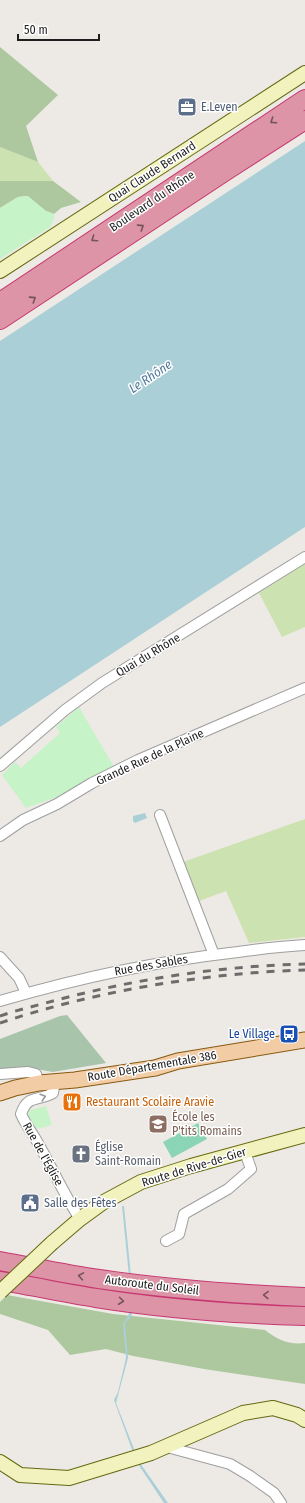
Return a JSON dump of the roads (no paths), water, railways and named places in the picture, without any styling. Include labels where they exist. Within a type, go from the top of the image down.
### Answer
[{"type":"highway","name":"Boulevard du Rhône","points":[[0,302],[305,99]]},
{"type":"highway","name":"Boulevard du Rhône","points":[[0,320],[305,120]]},
{"type":"highway","name":"Autoroute du Soleil","points":[[0,1261],[98,1279],[182,1289],[238,1294],[305,1297]]},
{"type":"highway","name":"Autoroute du Soleil","points":[[0,1281],[96,1298],[179,1308],[241,1314],[305,1316]]},
{"type":"main road","name":"Quai Claude Bernard","points":[[0,271],[305,73]]},
{"type":"main road","name":"Route Départementale 386","points":[[0,1094],[15,1088],[39,1083],[155,1068],[178,1061],[305,1040]]},
{"type":"main road","name":"Route de Rive-de-Gier","points":[[0,1292],[80,1219],[102,1203],[141,1182],[191,1166],[305,1135]]},
{"type":"main road","points":[[0,1462],[20,1475],[69,1478],[167,1447],[243,1413],[273,1408],[298,1415],[305,1420]]},
{"type":"street","name":"Quai du Rhône","points":[[0,766],[65,710],[102,683],[305,557]]},
{"type":"street","name":"Grande Rue de la Plaine","points":[[0,836],[23,820],[57,804],[92,783],[138,760],[305,688]]},
{"type":"street","points":[[160,814],[214,954]]},
{"type":"street","name":"Rue des Sables","points":[[0,1001],[26,993],[109,973],[214,954],[305,945]]},
{"type":"street","points":[[0,957],[19,978],[26,993]]},
{"type":"street","points":[[0,1074],[28,1072],[36,1074],[39,1083]]},
{"type":"street","name":"Rue de l'Église","points":[[55,1081],[53,1093],[46,1097],[29,1100],[24,1106],[21,1114],[25,1124],[35,1137],[80,1219]]},
{"type":"street","points":[[166,1241],[179,1234],[184,1214],[228,1189],[251,1169],[245,1152]]},
{"type":"street","points":[[167,1447],[230,1464],[250,1476],[274,1494],[281,1503]]},
{"type":"water","name":"Le Rhône","points":[[305,141],[305,527],[0,727],[0,341]]},
{"type":"water","points":[[145,813],[147,818],[135,823],[133,821],[133,816]]},
{"type":"water","points":[[122,1206],[124,1206],[134,1306],[131,1317],[125,1323],[128,1358],[116,1403],[136,1454],[134,1455],[114,1400],[118,1392],[126,1358],[123,1324],[132,1306]]},
{"type":"water","points":[[140,1463],[168,1503],[164,1503],[138,1464]]},
{"type":"railway","points":[[0,1016],[84,993],[146,980],[210,971],[273,965],[305,964]]},
{"type":"railway","points":[[0,1023],[74,1002],[151,986],[229,975],[305,970]]},
{"type":"place","name":"E.Leven","points":[[187,107]]},
{"type":"place","name":"Le Village","points":[[289,1034]]},
{"type":"place","name":"Restaurant Scolaire Aravie","points":[[72,1102]]},
{"type":"place","name":"École les P'tits Romains","points":[[158,1124]]},
{"type":"place","name":"Église Saint-Romain","points":[[81,1154]]},
{"type":"place","name":"Salle des Fêtes","points":[[30,1203]]}]
